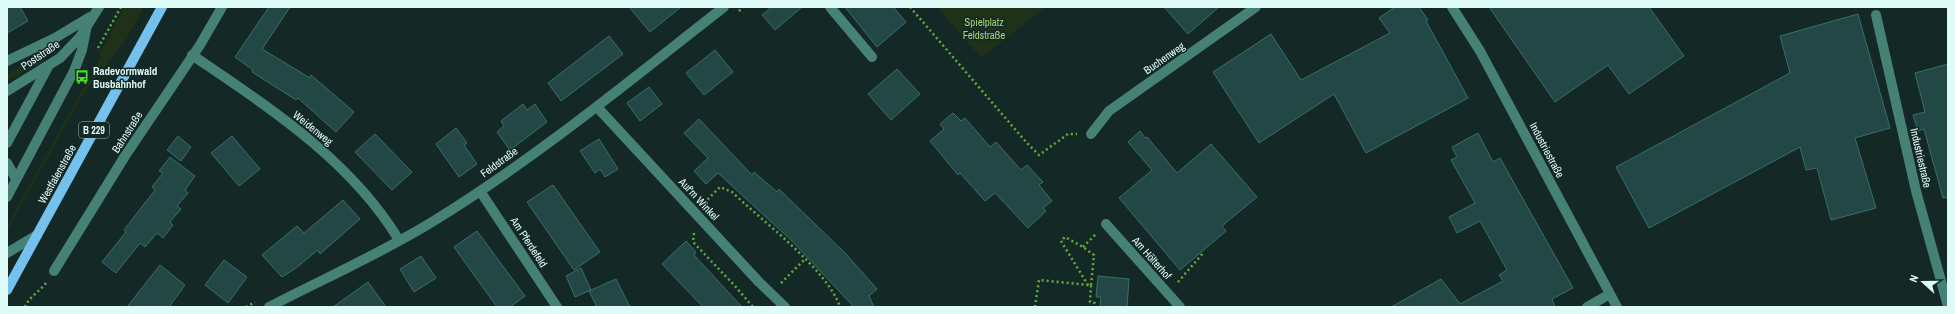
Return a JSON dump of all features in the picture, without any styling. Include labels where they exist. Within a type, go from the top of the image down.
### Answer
[{"type":"main road","name":"Westfalenstraße","points":[[7,290],[162,7]]},
{"type":"street","name":"Bahnstraße","points":[[54,271],[125,156],[222,7]]},
{"type":"street","name":"Feldstraße","points":[[269,307],[399,240],[480,191],[597,107],[724,7]]},
{"type":"street","points":[[830,7],[872,57]]},
{"type":"street","name":"Buchenweg","points":[[1092,134],[1109,111],[1256,7]]},
{"type":"street","name":"Industriestraße","points":[[1452,7],[1480,51],[1617,307]]},
{"type":"street","name":"Poststraße","points":[[7,90],[48,67],[71,48],[96,11]]},
{"type":"street","name":"Poststraße","points":[[7,61],[55,38],[96,11]]},
{"type":"street","name":"Industriestraße","points":[[1876,15],[1916,191],[1948,306]]},
{"type":"street","points":[[7,197],[74,70],[82,50],[87,25]]},
{"type":"street","name":"Weidenweg","points":[[192,55],[271,110],[334,160],[386,219],[399,240]]},
{"type":"street","points":[[7,143],[48,67]]},
{"type":"street","name":"Auf'm Winkel","points":[[597,107],[785,307]]},
{"type":"street","points":[[7,163],[16,179]]},
{"type":"street","name":"Am Pferdefeld","points":[[480,191],[557,307]]},
{"type":"street","name":"Am Hölterhof","points":[[1106,224],[1180,307]]},
{"type":"street","points":[[7,252],[37,235]]},
{"type":"street","points":[[1587,307],[1610,294]]},
{"type":"path","points":[[910,7],[1039,155],[1068,134],[1092,134]]},
{"type":"path","points":[[753,307],[693,242],[696,213],[720,187],[732,192],[805,259],[836,295],[840,307]]},
{"type":"path","points":[[1090,285],[1061,241],[1065,237],[1083,246],[1094,255],[1090,285],[1090,302],[1095,303],[1095,307]]},
{"type":"path","points":[[1169,294],[1204,252]]},
{"type":"path","points":[[792,272],[805,259]]},
{"type":"path","points":[[25,307],[30,298],[39,292],[54,271]]},
{"type":"path","points":[[1035,307],[1039,280],[1090,285]]},
{"type":"green space","points":[[124,7],[144,7],[127,38],[82,96],[7,231],[7,226],[101,56],[99,55]]},
{"type":"green space","name":"Spielplatz Feldstraße","points":[[937,7],[1046,7],[981,58]]},
{"type":"green space","points":[[38,57],[43,59],[41,63],[7,80],[7,74]]},
{"type":"building","points":[[7,7],[20,7],[28,21],[7,33]]},
{"type":"building","points":[[269,7],[290,7],[262,49],[310,78],[311,75],[354,112],[336,132],[298,98],[296,100],[252,72],[253,70],[235,57]]},
{"type":"building","points":[[629,7],[681,7],[650,32]]},
{"type":"building","points":[[772,7],[802,7],[775,30],[762,15]]},
{"type":"building","points":[[845,7],[893,7],[906,22],[877,47]]},
{"type":"building","points":[[1164,7],[1219,7],[1188,34]]},
{"type":"building","points":[[1395,7],[1419,7],[1428,20],[1426,21],[1468,98],[1366,153],[1334,94],[1259,143],[1213,72],[1271,34],[1301,80],[1390,33],[1379,18]]},
{"type":"building","points":[[1489,7],[1649,7],[1684,56],[1629,94],[1608,65],[1555,102]]},
{"type":"building","points":[[1858,14],[1890,128],[1855,138],[1876,208],[1831,220],[1817,168],[1806,170],[1800,147],[1649,228],[1616,167],[1790,73],[1780,36]]},
{"type":"building","points":[[609,36],[623,54],[561,101],[548,83]]},
{"type":"building","points":[[715,50],[733,72],[704,95],[686,73]]},
{"type":"building","points":[[1948,64],[1948,197],[1943,198],[1924,129],[1918,131],[1913,115],[1925,112],[1915,73]]},
{"type":"building","points":[[897,69],[920,94],[891,120],[868,94]]},
{"type":"building","points":[[649,87],[662,104],[640,121],[627,103]]},
{"type":"building","points":[[523,104],[527,110],[535,104],[547,122],[510,150],[497,132],[504,126],[501,121]]},
{"type":"building","points":[[953,113],[961,121],[965,118],[990,147],[996,142],[1021,170],[1027,165],[1043,182],[1039,185],[1052,201],[1043,208],[1046,211],[1028,228],[995,193],[985,201],[960,173],[958,175],[930,141],[944,129],[940,124]]},
{"type":"building","points":[[699,119],[752,175],[754,172],[777,192],[779,189],[846,254],[877,289],[869,296],[874,307],[854,307],[792,241],[718,173],[706,184],[694,171],[708,158],[684,133]]},
{"type":"building","points":[[456,128],[467,143],[464,145],[477,164],[459,177],[436,144]]},
{"type":"building","points":[[1140,131],[1145,138],[1147,137],[1177,173],[1211,144],[1257,197],[1222,226],[1226,231],[1180,270],[1119,198],[1152,170],[1128,142]]},
{"type":"building","points":[[1478,133],[1493,162],[1500,158],[1573,288],[1552,299],[1555,307],[1391,307],[1441,279],[1460,304],[1503,281],[1499,275],[1507,270],[1480,221],[1457,233],[1449,217],[1475,203],[1451,160],[1457,157],[1452,147]]},
{"type":"building","points":[[375,134],[412,172],[392,190],[355,152]]},
{"type":"building","points":[[178,136],[191,147],[181,161],[167,150]]},
{"type":"building","points":[[232,136],[260,169],[239,186],[211,153]]},
{"type":"building","points":[[599,139],[618,169],[605,177],[600,169],[595,173],[580,151]]},
{"type":"building","points":[[170,157],[195,176],[185,190],[188,193],[177,206],[181,209],[170,222],[173,225],[163,238],[157,233],[145,247],[140,243],[116,273],[102,262],[126,232],[124,230],[155,190],[152,187],[163,173],[159,171]]},
{"type":"building","points":[[553,185],[600,252],[574,270],[527,202]]},
{"type":"building","points":[[343,200],[360,219],[320,254],[318,250],[296,268],[282,277],[262,255],[297,226],[304,233]]},
{"type":"building","points":[[477,231],[525,296],[510,307],[497,307],[454,247]]},
{"type":"building","points":[[686,241],[696,252],[694,255],[742,307],[703,307],[662,264]]},
{"type":"building","points":[[421,256],[436,278],[414,292],[400,269]]},
{"type":"building","points":[[224,260],[247,277],[228,303],[205,285]]},
{"type":"building","points":[[160,265],[185,285],[169,307],[127,307]]},
{"type":"building","points":[[581,268],[591,290],[575,297],[566,276]]},
{"type":"building","points":[[1098,276],[1129,279],[1127,307],[1100,307],[1101,297],[1096,297]]},
{"type":"building","points":[[616,279],[630,307],[597,307],[589,291]]},
{"type":"building","points":[[368,282],[386,307],[333,307]]},
{"type":"place","name":"Radevormwald Busbahnhof","points":[[82,77]]}]
